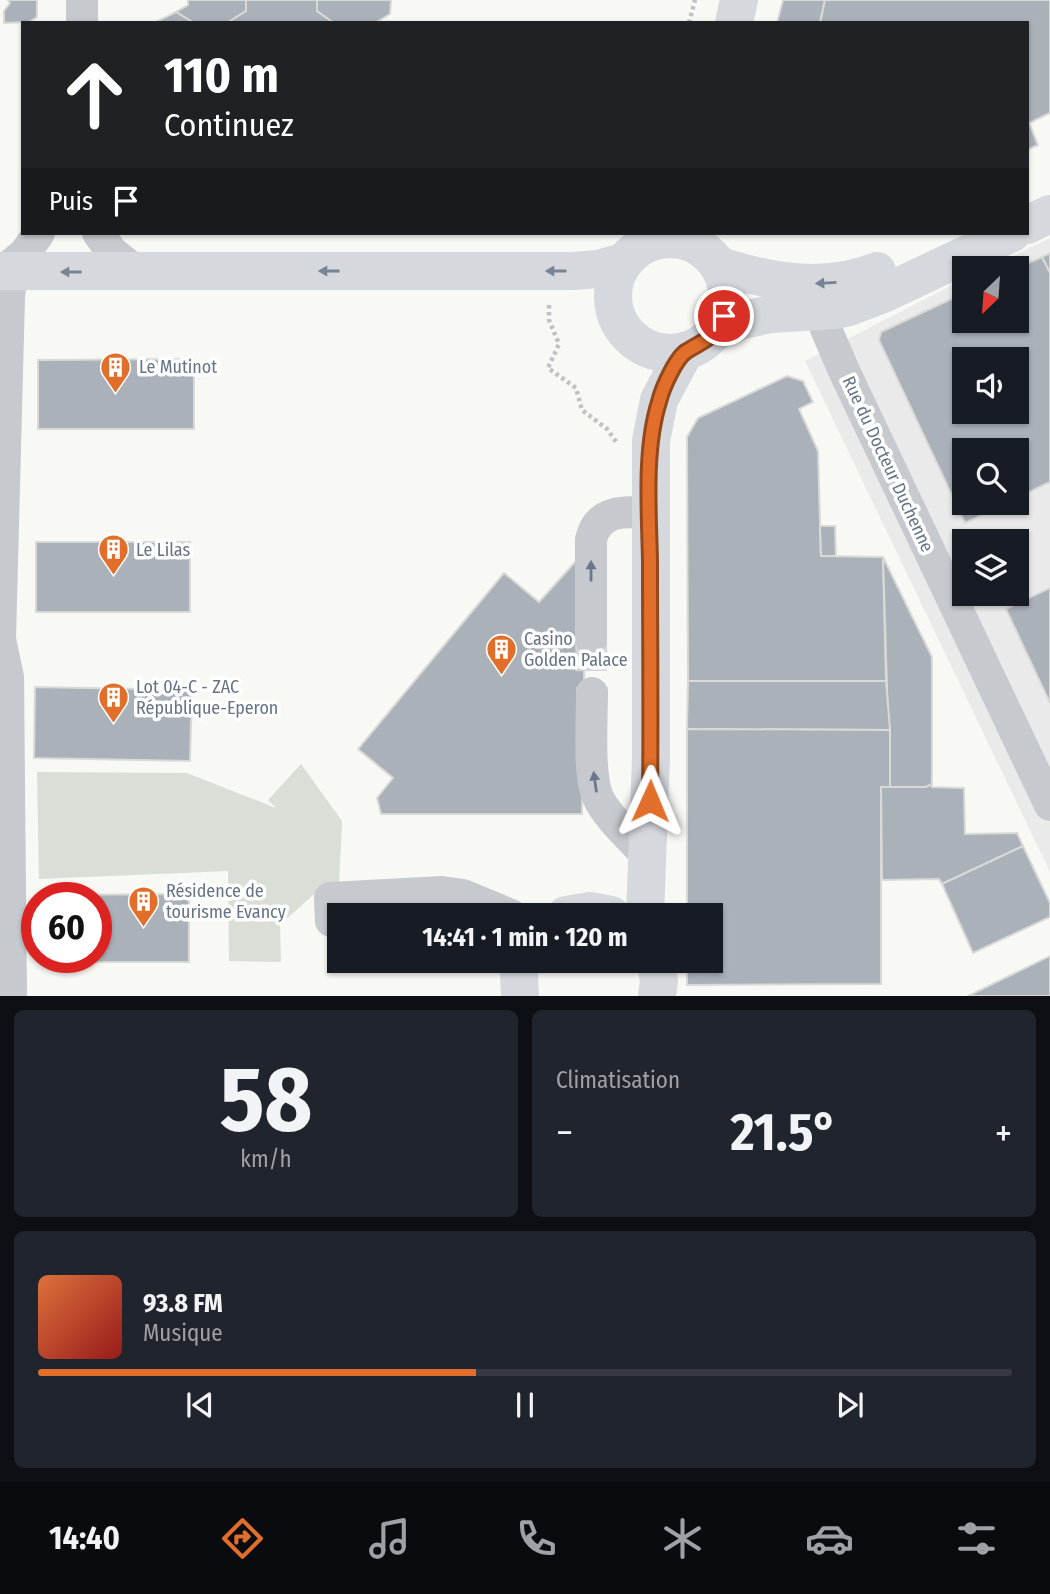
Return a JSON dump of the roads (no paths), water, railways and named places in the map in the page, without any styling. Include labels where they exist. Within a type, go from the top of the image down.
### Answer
[{"type":"main road","points":[[713,21],[718,0]]},
{"type":"main road","points":[[734,21],[739,0]]},
{"type":"main road","points":[[1029,205],[1050,195]]},
{"type":"main road","points":[[1029,224],[1050,214]]},
{"type":"main road","points":[[5,271],[598,269],[641,246],[674,239],[710,250],[772,279],[832,284],[870,274],[954,235]]},
{"type":"main road","points":[[641,246],[615,278],[615,313],[623,328],[635,341],[650,350],[667,353],[700,341],[743,320],[771,314],[849,307],[883,294],[1008,235]]},
{"type":"main road","points":[[646,903],[651,758],[651,441],[664,387],[700,341],[724,316],[726,282],[710,250]]},
{"type":"main road","points":[[657,996],[658,973]]},
{"type":"street","points":[[82,0],[82,21]]},
{"type":"street","points":[[11,996],[8,677],[0,639],[9,297],[5,271],[18,261],[38,235]]},
{"type":"street","points":[[99,235],[112,252],[137,272]]},
{"type":"street","name":"Rue du Docteur Duchenne","points":[[822,311],[826,329],[845,373],[1050,805]]},
{"type":"street","points":[[591,639],[591,540],[595,527],[605,517],[628,511],[650,514]]},
{"type":"street","points":[[592,693],[593,774],[597,797],[648,856]]},
{"type":"street","points":[[438,903],[463,895],[482,903]]},
{"type":"street","points":[[330,903],[330,898],[418,903]]},
{"type":"tunnel","points":[[591,639],[592,693]]},
{"type":"place","name":"Le Mutinot","points":[[116,394]]},
{"type":"place","name":"Le Lilas","points":[[113,577]]},
{"type":"place","name":"Casino Golden Palace","points":[[501,676]]},
{"type":"place","name":"Lot 04-C - ZAC République-Eperon","points":[[113,724]]},
{"type":"place","name":"Résidence de tourisme Evancy","points":[[143,928]]}]
